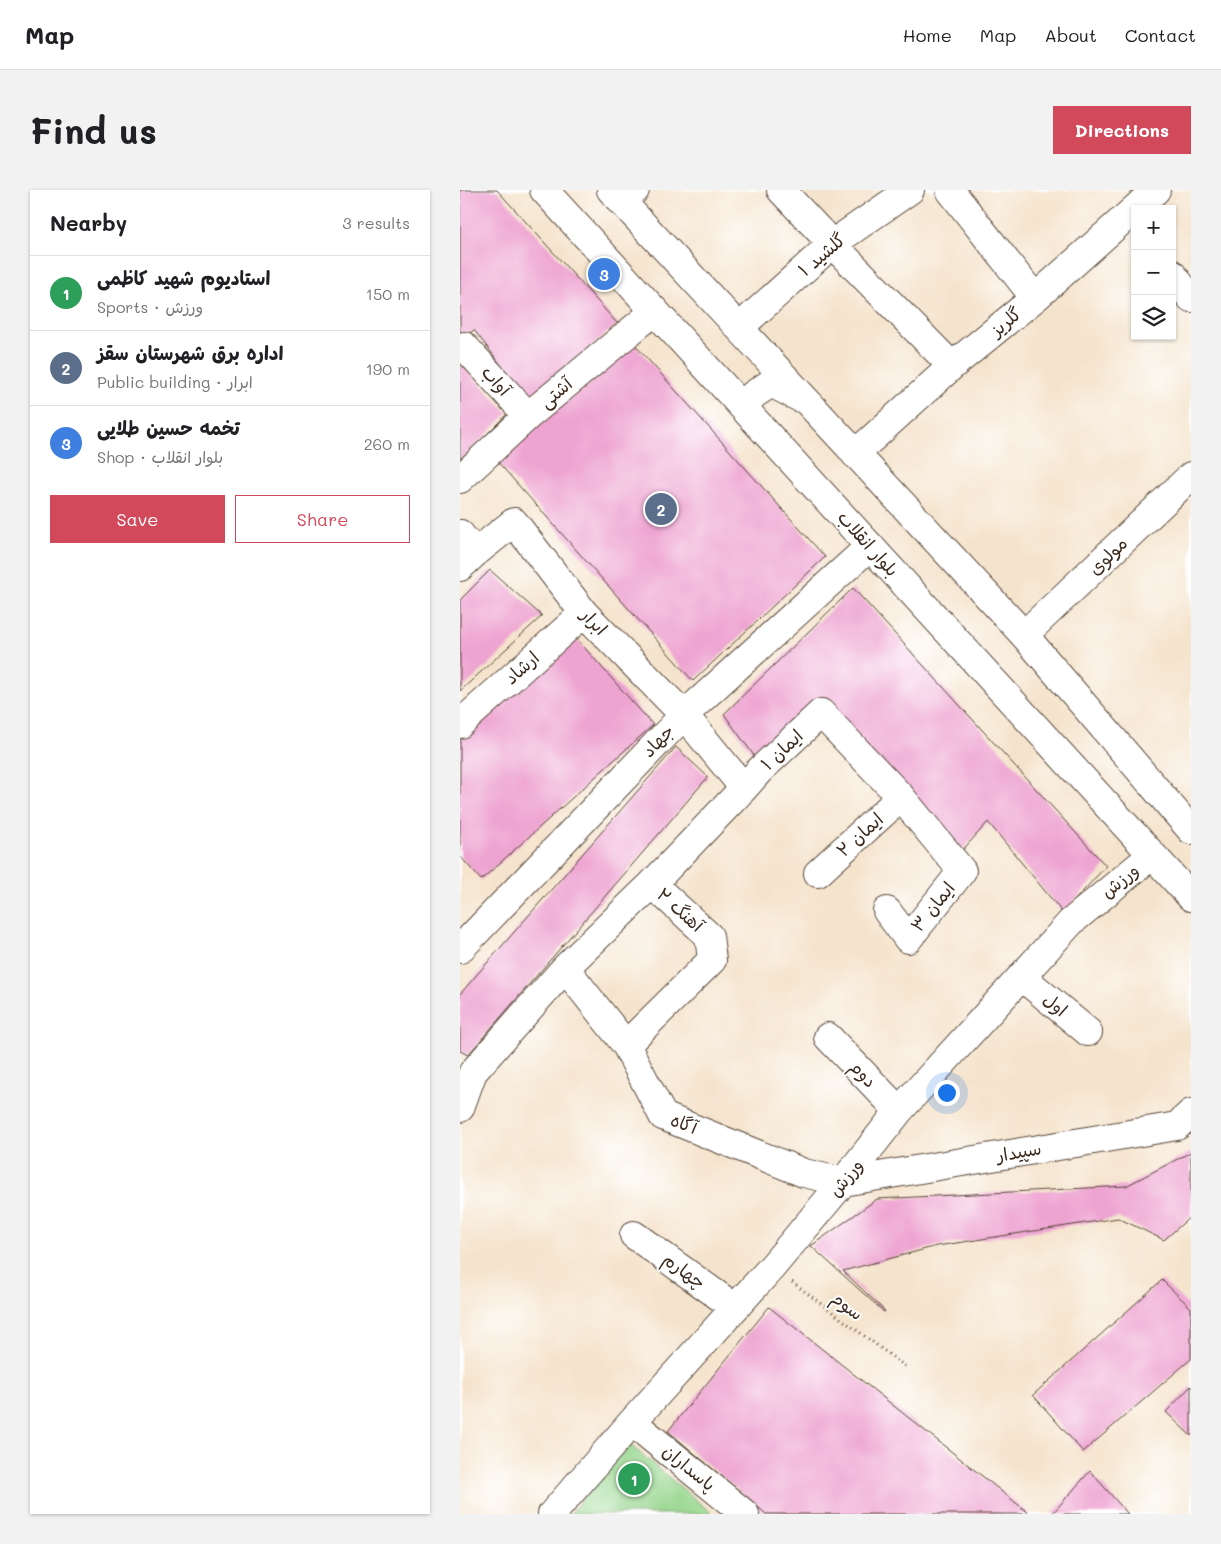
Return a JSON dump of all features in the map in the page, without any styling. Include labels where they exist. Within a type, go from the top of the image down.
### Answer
[{"type":"street","name":"بلوار انقلاب","points":[[544,190],[1191,897]]},
{"type":"street","points":[[780,190],[952,366]]},
{"type":"street","name":"گلشید ۱","points":[[740,327],[832,244],[910,190]]},
{"type":"street","points":[[950,190],[1035,298]]},
{"type":"street","name":"گلریز","points":[[1144,205],[1156,190]]},
{"type":"street","points":[[622,194],[855,454],[1024,635],[1191,830]]},
{"type":"street","name":"گلریز","points":[[855,454],[952,366],[1131,220]]},
{"type":"street","points":[[1176,279],[1191,298]]},
{"type":"street","name":"آشتی","points":[[460,479],[528,416],[655,311]]},
{"type":"street","name":"آواب","points":[[464,346],[528,416]]},
{"type":"street","points":[[744,408],[753,395],[771,383],[808,402]]},
{"type":"street","name":"مولوی","points":[[1024,635],[1188,486]]},
{"type":"street","name":"ابرار","points":[[465,551],[514,522],[584,613],[684,715],[744,788]]},
{"type":"street","name":"جهاد","points":[[460,949],[684,715],[870,546]]},
{"type":"street","name":"ارشاد","points":[[460,724],[584,613]]},
{"type":"street","name":"ایمان ۱","points":[[466,1069],[565,968],[652,884],[758,771],[821,713],[901,797]]},
{"type":"street","name":"ایمان ۳","points":[[886,911],[908,939],[962,871],[901,797]]},
{"type":"street","name":"ایمان ۲","points":[[818,873],[901,797]]},
{"type":"street","name":"ورزش","points":[[552,1514],[772,1266],[843,1182],[899,1111],[1071,922],[1152,855]]},
{"type":"street","name":"آهنگ ۲","points":[[626,1045],[712,960],[709,936],[652,884]]},
{"type":"street","name":"آگاه","points":[[565,968],[626,1045],[663,1116],[804,1173],[843,1182]]},
{"type":"street","name":"اول","points":[[1022,977],[1088,1032]]},
{"type":"street","name":"دوم","points":[[828,1037],[899,1111]]},
{"type":"street","points":[[460,1108],[466,1069]]},
{"type":"street","name":"سپیدار","points":[[843,1182],[1177,1126],[1191,1113]]},
{"type":"street","name":"چهارم","points":[[634,1235],[734,1307]]},
{"type":"street","name":"پاسداران","points":[[632,1422],[745,1514]]},
{"type":"path","name":"سوم","points":[[772,1266],[906,1367]]},
{"type":"green space","points":[[628,1443],[713,1514],[570,1514]]},
{"type":"building","points":[[460,190],[497,190],[618,324],[528,400],[474,330],[460,340]]},
{"type":"building","points":[[635,345],[825,557],[693,681],[496,460]]},
{"type":"building","points":[[460,363],[508,413],[460,461]]},
{"type":"building","points":[[490,570],[542,616],[460,691],[460,600]]},
{"type":"building","points":[[853,588],[1106,866],[1063,913],[988,822],[959,854],[824,703],[755,757],[724,714]]},
{"type":"building","points":[[575,637],[653,725],[481,880],[460,856],[460,740]]},
{"type":"building","points":[[676,747],[708,777],[468,1055],[460,1051],[460,994]]},
{"type":"building","points":[[1191,1152],[1191,1216],[1164,1240],[1118,1218],[937,1246],[843,1271],[884,1312],[811,1246],[877,1199],[1126,1186]]},
{"type":"building","points":[[1162,1280],[1191,1308],[1191,1359],[1083,1452],[1033,1395]]},
{"type":"building","points":[[769,1307],[1030,1514],[766,1514],[668,1431]]},
{"type":"building","points":[[1191,1386],[1191,1436],[1166,1412]]},
{"type":"building","points":[[1090,1471],[1128,1514],[1052,1514]]},
{"type":"place","name":"تخمه حسین طلایی","points":[[604,274]]},
{"type":"place","name":"اداره برق شهرستان سقز","points":[[661,509]]},
{"type":"place","name":"استادیوم شهید کاظمی","points":[[634,1479]]}]
